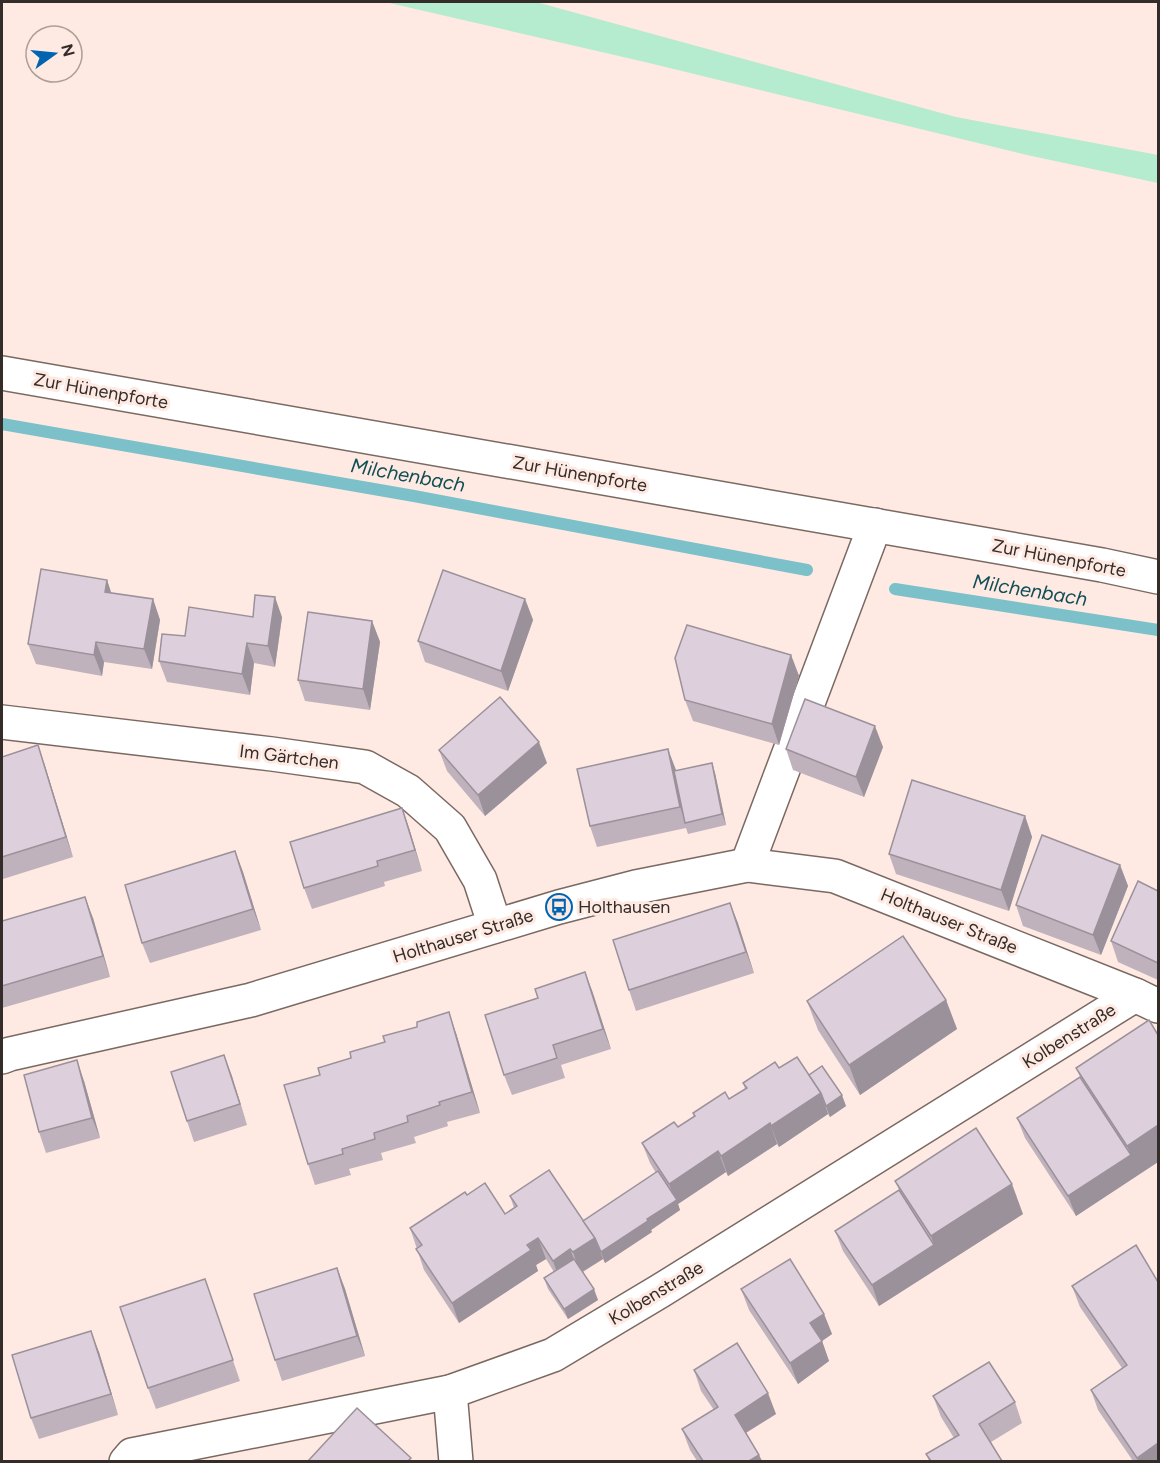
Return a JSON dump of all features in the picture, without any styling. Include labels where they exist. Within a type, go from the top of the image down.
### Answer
[{"type":"street","name":"Zur Hünenpforte","points":[[2,373],[1102,565],[1158,578]]},
{"type":"street","points":[[747,865],[874,525]]},
{"type":"street","name":"Im Gärtchen","points":[[2,722],[365,767],[408,791],[450,828],[480,880],[495,926]]},
{"type":"street","name":"Holthauser Straße","points":[[2,1057],[251,1000],[559,907],[636,887],[747,865],[835,876],[1147,1001]]},
{"type":"street","name":"Kolbenstraße","points":[[126,1461],[132,1455],[450,1392],[554,1355],[1147,1001]]},
{"type":"street","points":[[450,1392],[456,1461]]},
{"type":"green space","points":[[385,2],[536,2],[956,117],[1158,155],[1158,183],[1027,155],[645,62]]},
{"type":"building","points":[[41,569],[107,580],[105,592],[153,599],[144,649],[96,642],[94,655],[28,644]]},
{"type":"building","points":[[443,570],[525,599],[501,671],[418,641]]},
{"type":"building","points":[[255,595],[275,597],[268,646],[247,643],[242,674],[159,661],[162,634],[185,636],[189,607],[253,617]]},
{"type":"building","points":[[308,612],[372,621],[363,689],[298,680]]},
{"type":"building","points":[[687,625],[791,655],[772,724],[685,700],[675,658]]},
{"type":"building","points":[[500,697],[539,742],[478,795],[439,750]]},
{"type":"building","points":[[805,699],[875,726],[856,777],[786,749]]},
{"type":"building","points":[[38,745],[66,837],[2,857],[2,757]]},
{"type":"building","points":[[668,749],[680,807],[590,826],[577,769]]},
{"type":"building","points":[[712,763],[722,814],[685,823],[674,771]]},
{"type":"building","points":[[912,780],[1025,816],[1001,890],[889,854]]},
{"type":"building","points":[[402,808],[415,850],[377,861],[378,866],[304,888],[290,842]]},
{"type":"building","points":[[1042,835],[1120,865],[1093,935],[1016,905]]},
{"type":"building","points":[[235,851],[253,909],[142,943],[125,885]]},
{"type":"building","points":[[1138,881],[1158,891],[1158,963],[1111,941]]},
{"type":"building","points":[[85,897],[103,956],[2,986],[2,921]]},
{"type":"building","points":[[730,903],[746,952],[629,990],[613,940]]},
{"type":"building","points":[[903,936],[946,1000],[849,1065],[807,1001]]},
{"type":"building","points":[[585,972],[603,1029],[553,1045],[557,1058],[504,1075],[485,1015],[538,998],[535,989]]},
{"type":"building","points":[[449,1012],[472,1092],[439,1102],[440,1105],[407,1116],[408,1122],[374,1133],[375,1139],[342,1149],[343,1154],[308,1164],[284,1085],[320,1075],[318,1068],[351,1058],[350,1052],[385,1042],[383,1036],[417,1027],[417,1022]]},
{"type":"building","points":[[1149,1020],[1158,1035],[1158,1125],[1127,1146],[1076,1068]]},
{"type":"building","points":[[224,1055],[240,1104],[187,1121],[171,1072]]},
{"type":"building","points":[[797,1057],[821,1093],[771,1126],[770,1123],[721,1156],[718,1151],[669,1184],[642,1143],[674,1122],[678,1127],[695,1116],[693,1113],[725,1092],[729,1099],[747,1088],[743,1083],[775,1062],[779,1068]]},
{"type":"building","points":[[77,1060],[92,1118],[39,1132],[24,1075]]},
{"type":"building","points":[[822,1066],[842,1095],[826,1106],[821,1093],[809,1075]]},
{"type":"building","points":[[1080,1077],[1131,1155],[1068,1196],[1017,1118]]},
{"type":"building","points":[[976,1128],[1012,1184],[931,1236],[895,1181]]},
{"type":"building","points":[[549,1170],[595,1238],[573,1252],[570,1249],[553,1261],[538,1238],[527,1245],[531,1250],[452,1303],[416,1249],[422,1245],[410,1228],[465,1192],[467,1195],[485,1183],[505,1214],[517,1206],[510,1196]]},
{"type":"building","points":[[658,1171],[677,1200],[601,1252],[595,1238],[583,1221]]},
{"type":"building","points":[[899,1190],[934,1245],[872,1285],[835,1231]]},
{"type":"building","points":[[1136,1245],[1158,1282],[1158,1443],[1137,1458],[1091,1390],[1127,1365],[1072,1286]]},
{"type":"building","points":[[574,1259],[594,1289],[564,1309],[544,1278]]},
{"type":"building","points":[[790,1259],[824,1314],[810,1323],[822,1341],[790,1363],[741,1289]]},
{"type":"building","points":[[337,1268],[357,1336],[275,1360],[254,1294]]},
{"type":"building","points":[[205,1279],[233,1360],[148,1388],[120,1307]]},
{"type":"building","points":[[91,1331],[111,1394],[31,1418],[12,1355]]},
{"type":"building","points":[[737,1343],[768,1393],[735,1415],[759,1455],[749,1461],[703,1461],[682,1429],[718,1407],[694,1370]]},
{"type":"building","points":[[989,1362],[1015,1402],[979,1424],[1002,1461],[931,1461],[926,1454],[959,1435],[933,1396]]},
{"type":"building","points":[[357,1408],[411,1458],[408,1461],[308,1461]]},
{"type":"waterway","name":"Milchenbach","points":[[2,424],[414,496],[807,570]]},
{"type":"waterway","name":"Milchenbach","points":[[895,589],[1158,630]]},
{"type":"place","name":"Holthausen","points":[[559,907]]}]
